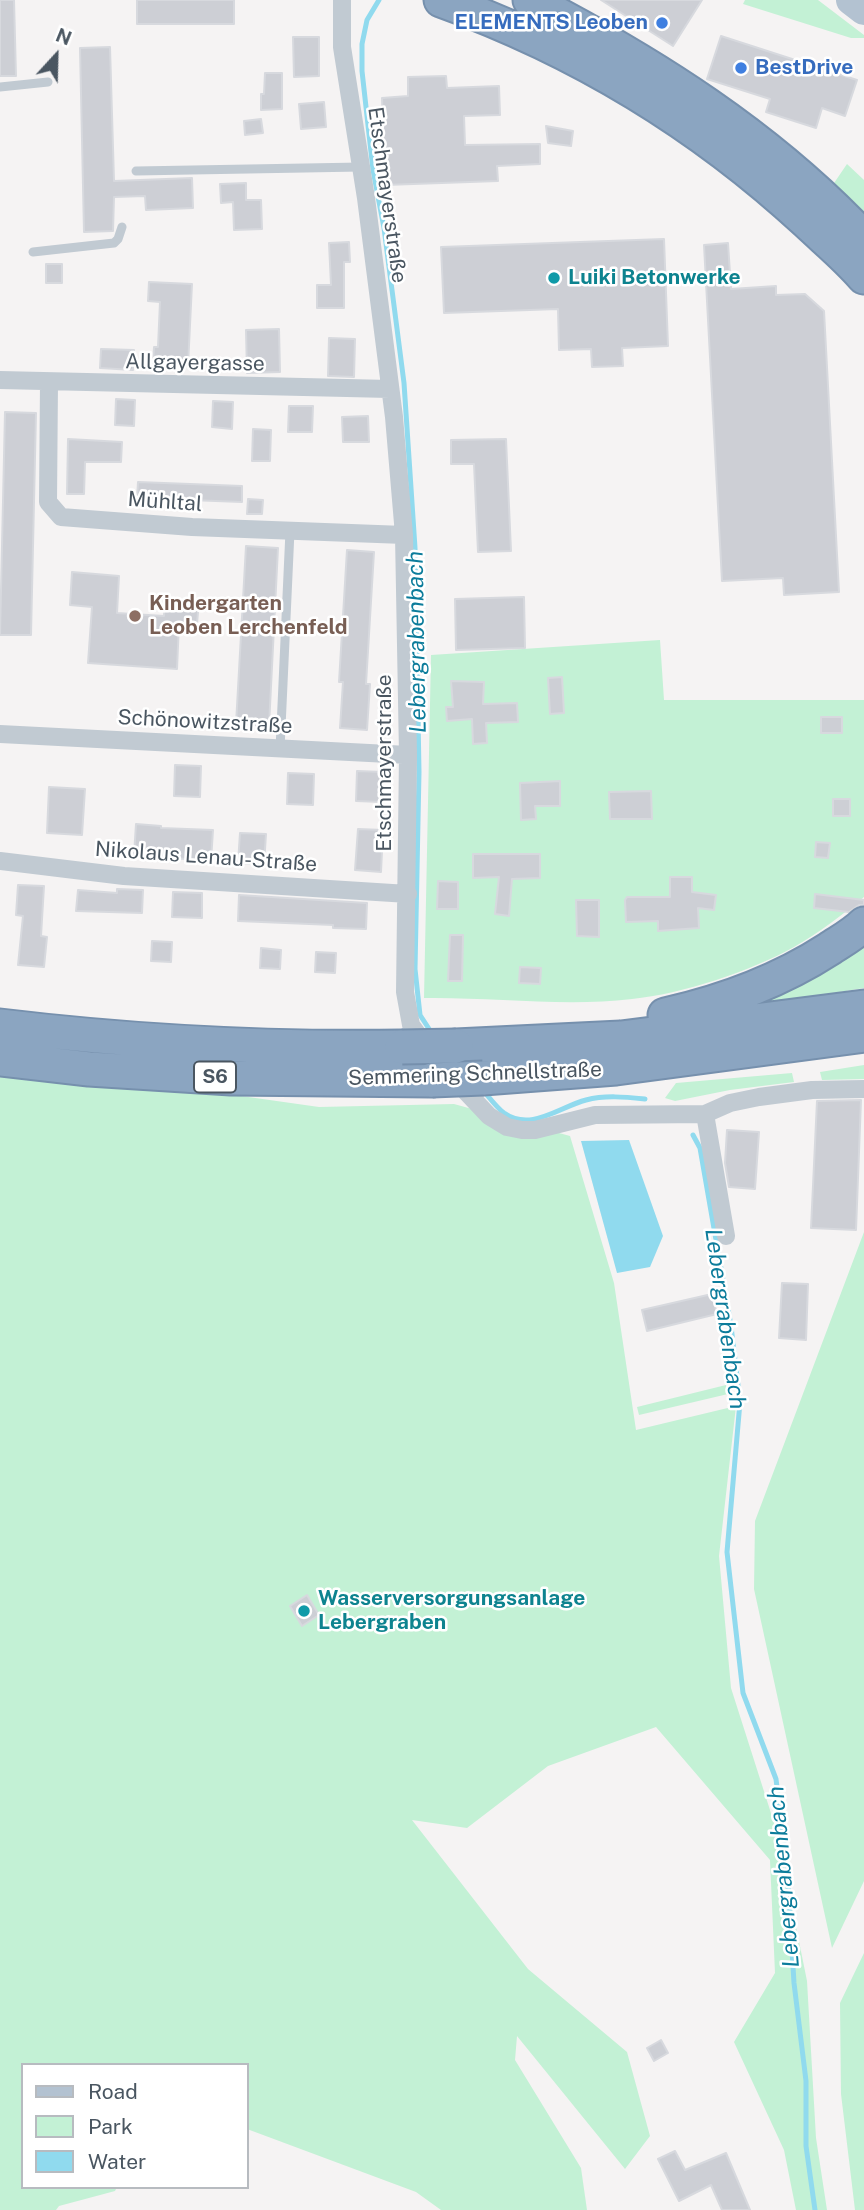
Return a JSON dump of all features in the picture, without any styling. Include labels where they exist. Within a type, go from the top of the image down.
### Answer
[{"type":"highway","points":[[441,0],[487,17],[583,61],[665,109],[764,183],[864,277]]},
{"type":"highway","points":[[530,0],[585,28],[684,87],[769,150],[864,238]]},
{"type":"highway","points":[[621,1038],[649,1019],[704,1006],[749,991],[806,964],[864,924]]},
{"type":"highway","name":"Semmering Schnellstraße","points":[[0,1026],[76,1035],[292,1047],[456,1046],[621,1038],[864,1007]]},
{"type":"highway","name":"Semmering Schnellstraße","points":[[0,1059],[89,1069],[231,1078],[432,1080],[616,1068],[864,1035]]},
{"type":"main road","points":[[851,0],[864,10]]},
{"type":"street","name":"Etschmayerstraße","points":[[342,0],[342,47],[361,167],[390,389],[404,535],[408,755],[405,992],[411,1025],[460,1086],[489,1116],[507,1127],[522,1130],[535,1130],[595,1115],[705,1114],[730,1103],[759,1097],[813,1090],[864,1088]]},
{"type":"street","name":"Allgayergasse","points":[[0,380],[390,389]]},
{"type":"street","name":"Mühltal","points":[[49,383],[48,502],[61,517],[192,527],[404,535]]},
{"type":"street","name":"Schönowitzstraße","points":[[0,734],[408,755]]},
{"type":"street","name":"Nikolaus Lenau-Straße","points":[[0,861],[124,876],[408,894]]},
{"type":"street","points":[[705,1114],[726,1236]]},
{"type":"lane","points":[[0,87],[48,82]]},
{"type":"lane","points":[[136,171],[361,167]]},
{"type":"lane","points":[[33,251],[114,243],[122,227]]},
{"type":"lane","points":[[280,749],[290,531]]},
{"type":"green space","points":[[745,0],[818,0],[864,35],[864,38],[851,38],[743,4]]},
{"type":"green space","points":[[847,164],[864,180],[864,214],[832,186]]},
{"type":"green space","points":[[660,640],[664,700],[864,700],[864,897],[812,936],[777,956],[716,980],[672,992],[632,999],[581,1002],[424,998],[431,655]]},
{"type":"green space","points":[[864,935],[864,988],[754,1006]]},
{"type":"green space","points":[[864,1065],[864,1079],[822,1080],[820,1072]]},
{"type":"green space","points":[[0,1070],[206,1091],[319,1107],[454,1104],[570,1136],[614,1283],[636,1430],[736,1406],[719,1556],[731,1688],[777,1832],[807,1981],[816,2138],[827,2210],[796,2210],[784,2150],[734,2042],[775,1973],[770,1860],[656,1727],[548,1766],[467,1828],[412,1820],[528,1969],[627,2052],[650,2136],[625,2169],[517,2036],[515,2060],[581,2168],[587,2210],[441,2210],[416,2192],[248,2129],[248,2063],[21,2063],[21,2189],[116,2189],[59,2206],[56,2210],[0,2210]]},
{"type":"green space","points":[[792,1073],[794,1082],[730,1090],[675,1101],[665,1098],[676,1083]]},
{"type":"green space","points":[[864,1232],[864,1881],[832,1948],[754,1589],[755,1521]]},
{"type":"green space","points":[[726,1385],[728,1394],[639,1415],[637,1407]]},
{"type":"green space","points":[[864,1953],[864,2210],[855,2210],[841,2094],[840,2003]]},
{"type":"water","points":[[629,1140],[663,1236],[650,1267],[617,1273],[581,1141]]},
{"type":"building","points":[[0,0],[14,0],[16,76],[0,76]]},
{"type":"building","points":[[137,0],[234,0],[234,24],[137,24]]},
{"type":"building","name":"ELEMENTS Leoben","points":[[601,0],[702,0],[673,46]]},
{"type":"building","points":[[721,36],[857,80],[845,116],[822,108],[816,128],[766,112],[770,99],[707,79]]},
{"type":"building","points":[[293,37],[319,37],[319,76],[294,77]]},
{"type":"building","points":[[110,47],[114,181],[192,178],[193,208],[146,210],[145,196],[114,197],[113,231],[84,232],[80,48]]},
{"type":"building","points":[[265,73],[282,73],[282,109],[261,110]]},
{"type":"building","points":[[446,76],[447,88],[499,86],[500,115],[464,116],[465,145],[540,144],[540,164],[497,166],[498,181],[385,185],[382,98],[408,96],[408,77]]},
{"type":"building","points":[[324,102],[326,127],[301,129],[299,104]]},
{"type":"building","points":[[261,119],[263,133],[245,135],[244,121]]},
{"type":"building","points":[[546,126],[573,131],[571,146],[548,143]]},
{"type":"building","points":[[246,183],[246,200],[261,200],[262,229],[234,230],[233,202],[221,203],[220,184]]},
{"type":"building","name":"Luiki Betonwerke","points":[[664,239],[668,346],[622,348],[623,366],[592,367],[591,349],[559,350],[558,309],[444,313],[441,247]]},
{"type":"building","points":[[349,242],[350,262],[344,262],[344,308],[317,308],[317,285],[331,285],[329,243]]},
{"type":"building","points":[[728,243],[731,289],[776,286],[776,295],[805,294],[824,311],[839,592],[784,595],[783,578],[722,581],[704,245]]},
{"type":"building","points":[[46,264],[62,264],[62,283],[46,283]]},
{"type":"building","points":[[149,282],[192,284],[188,366],[153,364],[154,347],[158,347],[160,302],[148,301]]},
{"type":"building","points":[[279,329],[280,372],[247,373],[246,330]]},
{"type":"building","points":[[329,338],[355,339],[354,377],[328,376]]},
{"type":"building","points":[[101,349],[134,350],[133,370],[100,368]]},
{"type":"building","points":[[116,399],[135,400],[134,426],[115,425]]},
{"type":"building","points":[[213,401],[233,402],[232,429],[212,427]]},
{"type":"building","points":[[289,406],[313,406],[312,432],[288,432]]},
{"type":"building","points":[[5,412],[36,413],[31,635],[0,635]]},
{"type":"building","points":[[368,416],[369,442],[343,442],[342,417]]},
{"type":"building","points":[[253,429],[271,430],[270,461],[252,461]]},
{"type":"building","points":[[68,439],[122,442],[121,462],[85,462],[84,494],[67,494]]},
{"type":"building","points":[[506,439],[511,551],[478,552],[474,464],[451,464],[451,440]]},
{"type":"building","points":[[138,482],[242,486],[242,502],[137,498]]},
{"type":"building","points":[[248,499],[263,500],[262,514],[247,514]]},
{"type":"building","points":[[246,546],[278,548],[269,726],[236,724]]},
{"type":"building","points":[[347,550],[374,552],[366,684],[370,684],[367,730],[340,728],[343,682],[339,682]]},
{"type":"building","points":[[72,572],[119,576],[117,613],[164,616],[165,599],[199,601],[197,624],[179,623],[177,669],[88,663],[92,607],[70,605]]},
{"type":"building","points":[[524,597],[525,648],[456,650],[455,599]]},
{"type":"building","points":[[562,677],[564,713],[550,714],[548,678]]},
{"type":"building","points":[[451,681],[484,682],[483,704],[517,703],[518,722],[486,723],[487,743],[473,744],[472,719],[447,721],[446,707],[453,707]]},
{"type":"building","points":[[821,717],[842,717],[842,733],[821,733]]},
{"type":"building","points":[[175,765],[201,766],[200,797],[174,796]]},
{"type":"building","points":[[357,771],[384,772],[382,802],[356,801]]},
{"type":"building","points":[[288,773],[314,774],[313,805],[287,804]]},
{"type":"building","points":[[560,781],[560,806],[535,806],[536,819],[521,820],[520,783]]},
{"type":"building","points":[[49,787],[85,789],[82,835],[47,833]]},
{"type":"building","points":[[651,791],[652,819],[610,819],[609,792]]},
{"type":"building","points":[[833,799],[850,799],[850,816],[833,816]]},
{"type":"building","points":[[136,824],[213,830],[211,861],[134,855]]},
{"type":"building","points":[[358,829],[383,830],[381,872],[355,870]]},
{"type":"building","points":[[240,833],[266,834],[264,865],[238,863]]},
{"type":"building","points":[[816,842],[830,843],[828,858],[815,857]]},
{"type":"building","points":[[473,854],[540,854],[540,878],[512,879],[509,916],[495,914],[499,877],[473,878]]},
{"type":"building","points":[[670,877],[692,877],[692,892],[716,895],[714,910],[698,908],[699,928],[658,931],[658,921],[626,922],[627,897],[670,897]]},
{"type":"building","points":[[438,881],[458,882],[458,909],[437,909]]},
{"type":"building","points":[[18,885],[44,886],[41,936],[47,937],[44,967],[18,965],[23,916],[16,915]]},
{"type":"building","points":[[117,889],[143,890],[142,913],[76,911],[78,890],[117,893]]},
{"type":"building","points":[[173,892],[202,893],[202,918],[172,917]]},
{"type":"building","points":[[815,894],[864,900],[864,905],[859,905],[849,912],[814,908]]},
{"type":"building","points":[[239,895],[367,903],[366,929],[238,921]]},
{"type":"building","points":[[576,900],[599,900],[599,937],[577,936]]},
{"type":"building","points":[[450,935],[463,935],[462,981],[448,981]]},
{"type":"building","points":[[152,941],[172,942],[171,962],[151,961]]},
{"type":"building","points":[[261,948],[281,950],[280,969],[260,968]]},
{"type":"building","points":[[316,952],[336,953],[335,973],[315,972]]},
{"type":"building","points":[[520,967],[541,968],[540,984],[519,983]]},
{"type":"building","points":[[861,1100],[856,1230],[811,1228],[817,1101]]},
{"type":"building","points":[[727,1130],[759,1132],[755,1189],[729,1187],[725,1163]]},
{"type":"building","points":[[782,1283],[808,1284],[806,1340],[779,1338]]},
{"type":"building","points":[[712,1294],[717,1314],[647,1331],[642,1310]]},
{"type":"building","name":"Wasserversorgungsanlage Lebergraben","points":[[307,1595],[319,1615],[302,1626],[290,1606]]},
{"type":"building","points":[[661,2040],[668,2053],[654,2061],[647,2048]]},
{"type":"building","points":[[675,2151],[685,2170],[726,2153],[750,2210],[722,2210],[711,2185],[679,2201],[658,2159]]},
{"type":"waterway","name":"Lebergrabenbach","points":[[379,0],[367,20],[362,44],[362,71],[373,170],[384,228],[404,383],[415,548],[419,772],[415,969],[420,1015],[433,1035]]},
{"type":"waterway","name":"Lebergrabenbach","points":[[482,1089],[504,1113],[524,1120],[545,1116],[593,1098],[645,1099]]},
{"type":"waterway","name":"Lebergrabenbach","points":[[693,1135],[700,1148],[731,1326],[740,1402],[727,1552],[743,1693],[776,1779],[787,1867],[794,1983],[806,2081],[806,2146],[815,2210]]},
{"type":"place","name":"ELEMENTS Leoben","points":[[662,23]]},
{"type":"place","name":"BestDrive","points":[[741,68]]},
{"type":"place","name":"Luiki Betonwerke","points":[[554,278]]},
{"type":"place","name":"Kindergarten Leoben Lerchenfeld","points":[[135,616]]},
{"type":"place","name":"Wasserversorgungsanlage Lebergraben","points":[[304,1611]]}]
